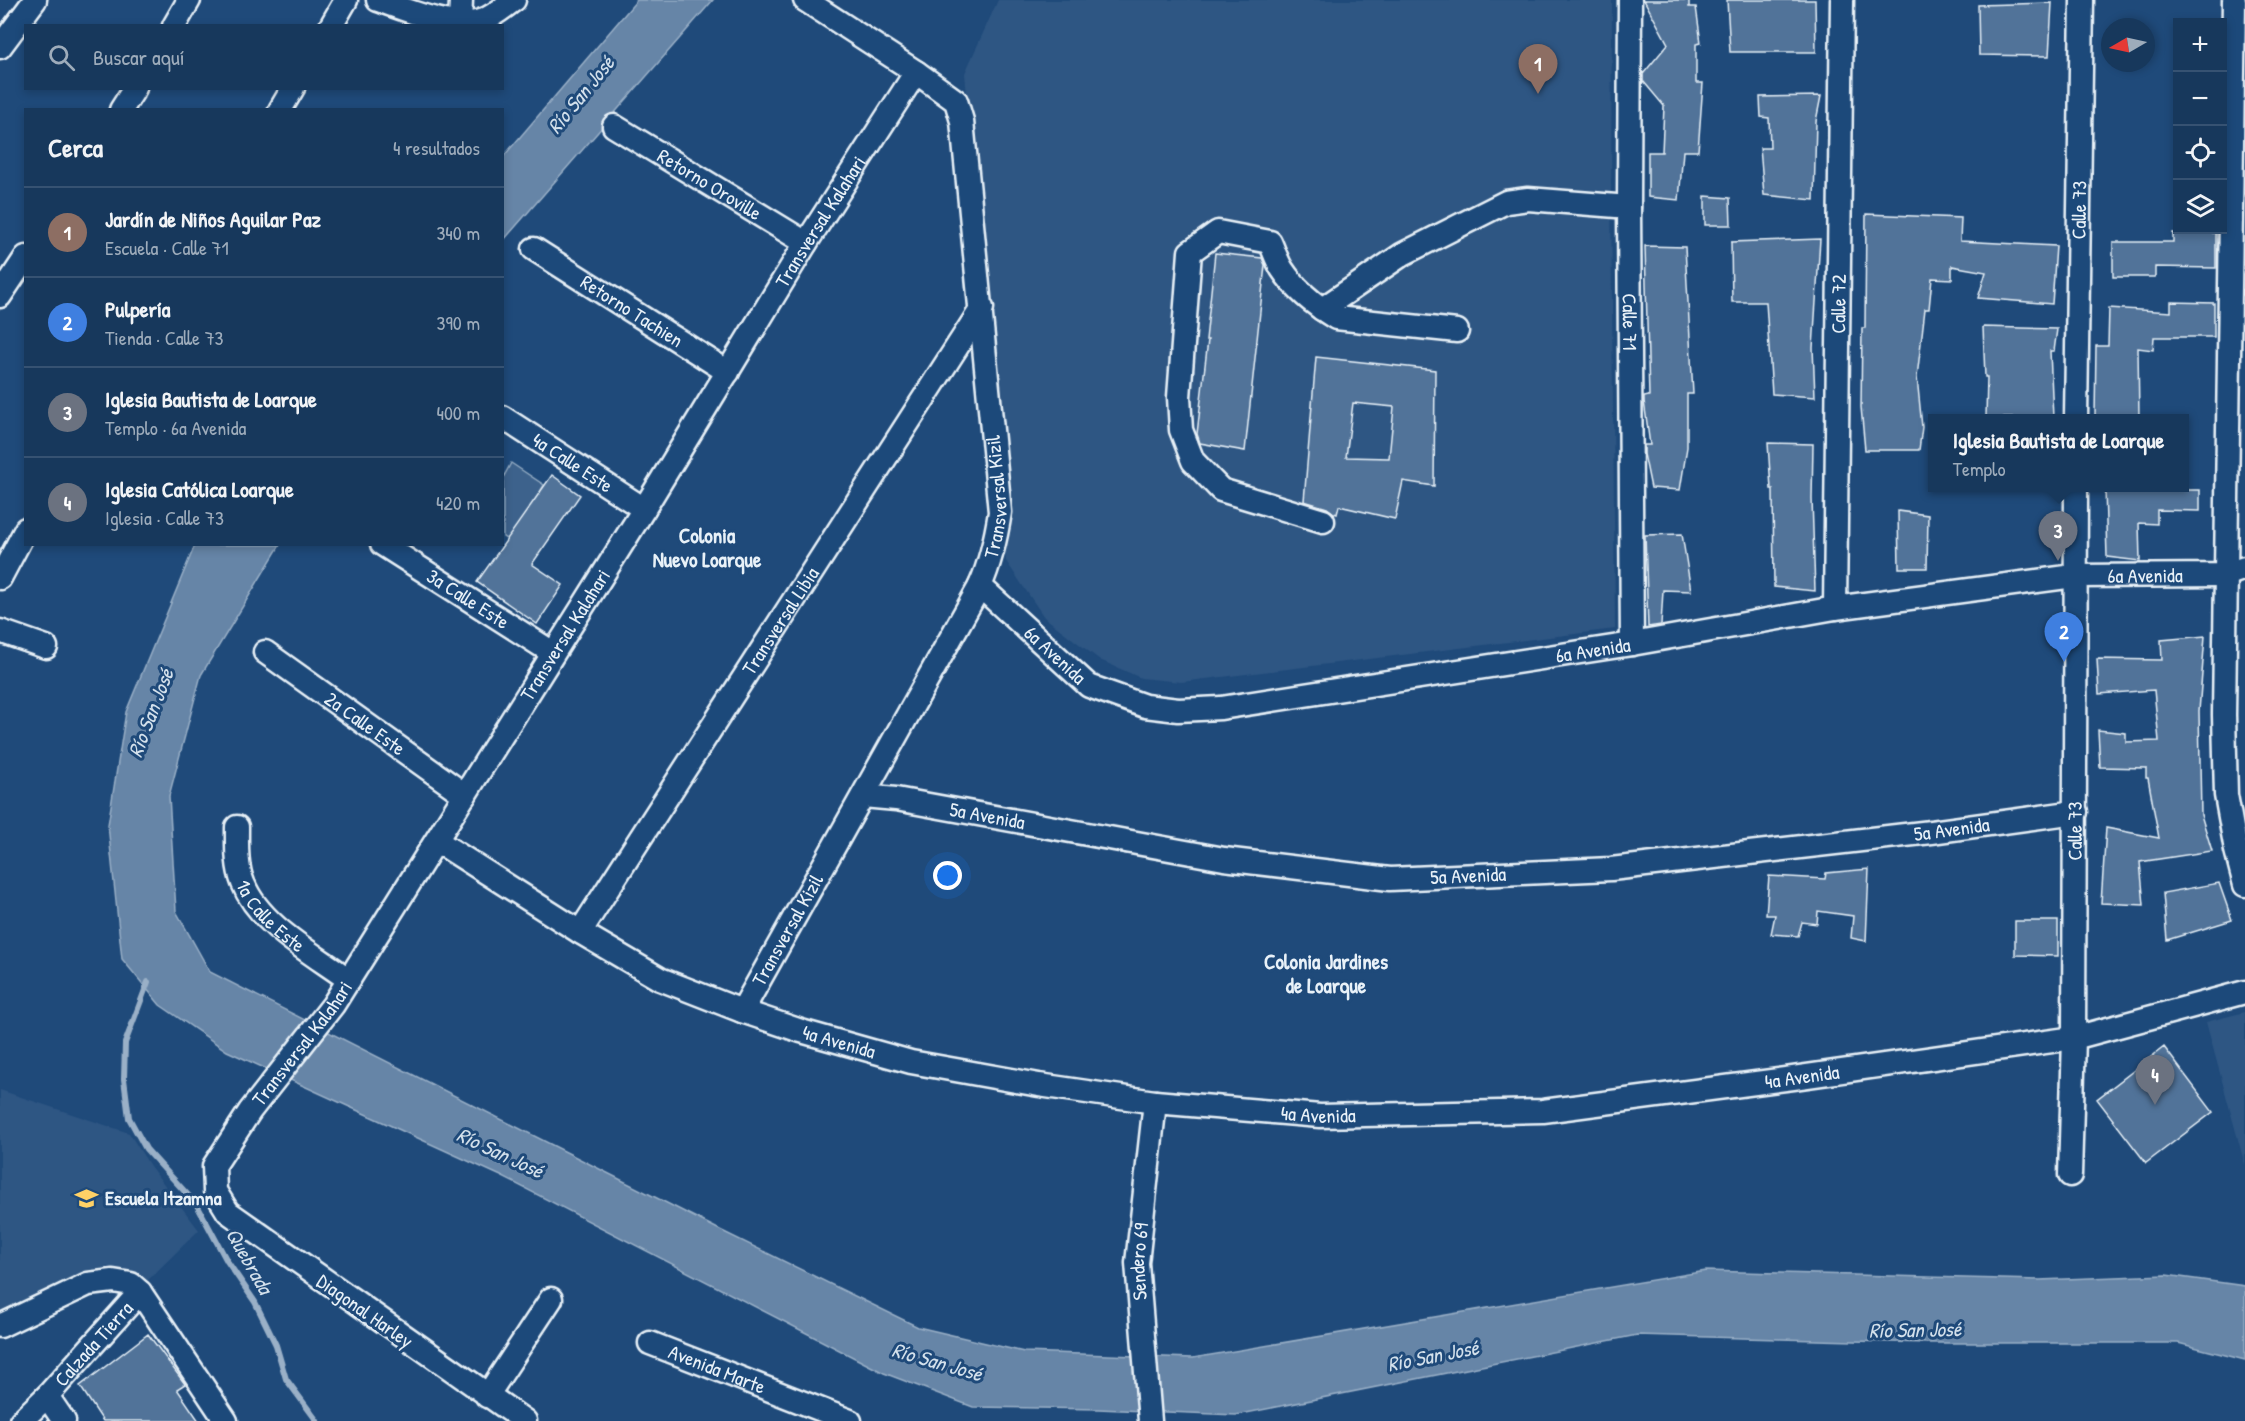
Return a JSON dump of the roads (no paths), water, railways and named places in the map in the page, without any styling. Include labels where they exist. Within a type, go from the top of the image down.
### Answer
[{"type":"street","points":[[0,47],[34,0]]},
{"type":"street","points":[[175,24],[189,0]]},
{"type":"street","points":[[332,24],[346,0]]},
{"type":"street","points":[[378,0],[422,16],[460,23],[480,22],[514,0]]},
{"type":"street","points":[[460,23],[461,0]]},
{"type":"street","name":"Transversal Kizil","points":[[742,1011],[980,586],[993,552],[1000,512],[962,121],[956,101],[806,0]]},
{"type":"street","name":"Calle 71","points":[[1630,0],[1632,644]]},
{"type":"street","name":"Calle 72","points":[[1835,608],[1842,0]]},
{"type":"street","name":"Calle 73","points":[[2076,414],[2082,0]]},
{"type":"street","points":[[2234,0],[2235,572],[2224,715],[2226,795],[2245,885]]},
{"type":"street","name":"Transversal Kalahari","points":[[215,1191],[214,1167],[250,1111],[333,1005],[644,509],[806,243],[916,72]]},
{"type":"street","points":[[122,108],[134,90]]},
{"type":"street","points":[[281,108],[292,90]]},
{"type":"street","name":"Retorno Oroville","points":[[614,126],[806,243]]},
{"type":"street","points":[[1322,309],[1403,254],[1506,202],[1528,199],[1629,207]]},
{"type":"street","points":[[1323,521],[1221,490],[1193,461],[1181,430],[1179,397],[1190,252],[1218,232],[1270,242],[1281,268],[1297,287],[1336,318],[1457,331]]},
{"type":"street","name":"Retorno Tachien","points":[[534,249],[728,372]]},
{"type":"street","points":[[0,296],[24,260]]},
{"type":"street","name":"Transversal Libia","points":[[580,932],[981,308]]},
{"type":"street","name":"4a Calle Este","points":[[504,418],[644,509]]},
{"type":"street","name":"Calle 73","points":[[2070,1175],[2076,812],[2074,576],[2076,492]]},
{"type":"street","points":[[0,578],[24,533]]},
{"type":"street","name":"3a Calle Este","points":[[385,546],[553,653]]},
{"type":"street","name":"6a Avenida","points":[[980,586],[1089,686],[1145,706],[1178,710],[1221,708],[1632,644],[1835,608],[2074,576],[2235,572]]},
{"type":"street","points":[[0,631],[46,647]]},
{"type":"street","name":"2a Calle Este","points":[[265,652],[465,795]]},
{"type":"street","name":"5a Avenida","points":[[863,796],[896,799],[1224,859],[1390,879],[1611,869],[1931,832],[2076,812]]},
{"type":"street","name":"1a Calle Este","points":[[237,827],[236,850],[242,882],[256,908],[278,928],[349,980]]},
{"type":"street","name":"4a Avenida","points":[[437,841],[580,932],[660,979],[801,1031],[912,1062],[1039,1084],[1155,1102],[1320,1116],[1543,1111],[1793,1078],[2074,1038],[2245,992]]},
{"type":"street","name":"Sendero 69","points":[[1150,1421],[1137,1263],[1155,1102]]},
{"type":"street","name":"Diagonal Harley","points":[[215,1191],[228,1212],[525,1421]]},
{"type":"street","points":[[0,1326],[88,1284],[113,1281],[131,1284],[140,1292],[226,1421]]},
{"type":"street","name":"Calzada Tierra","points":[[21,1421],[47,1396],[140,1292]]},
{"type":"street","points":[[488,1396],[551,1299]]},
{"type":"street","name":"Avenida Marte","points":[[650,1343],[850,1421]]},
{"type":"street","points":[[47,1396],[64,1421]]},
{"type":"water","name":"Río San José","points":[[637,0],[713,0],[504,240],[504,156]]},
{"type":"water","name":"Río San José","points":[[195,546],[279,546],[201,675],[169,796],[176,911],[210,972],[722,1231],[918,1327],[1024,1352],[1193,1358],[1706,1271],[2039,1280],[2166,1275],[2245,1286],[2245,1360],[2178,1343],[1927,1343],[1637,1335],[1236,1415],[1098,1409],[973,1407],[884,1373],[501,1176],[227,1051],[160,1005],[122,959],[108,825],[126,712]]},
{"type":"waterway","name":"Quebrada","points":[[148,982],[125,1043],[124,1079],[129,1118],[146,1149],[197,1205],[227,1261],[255,1302],[276,1345],[286,1379],[317,1421]]},
{"type":"place","name":"Jardín de Niños Aguilar Paz","points":[[1538,94]]},
{"type":"place","name":"Iglesia Bautista de Loarque","points":[[2058,561]]},
{"type":"place","name":"Pulpería","points":[[2064,662]]},
{"type":"place","name":"Iglesia Católica Loarque","points":[[2155,1105]]},
{"type":"place","name":"Escuela Itzamna","points":[[87,1198]]},
{"type":"district","name":"Colonia Nuevo Loarque","points":[[707,548]]},
{"type":"district","name":"Colonia Jardines de Loarque","points":[[1326,974]]}]
